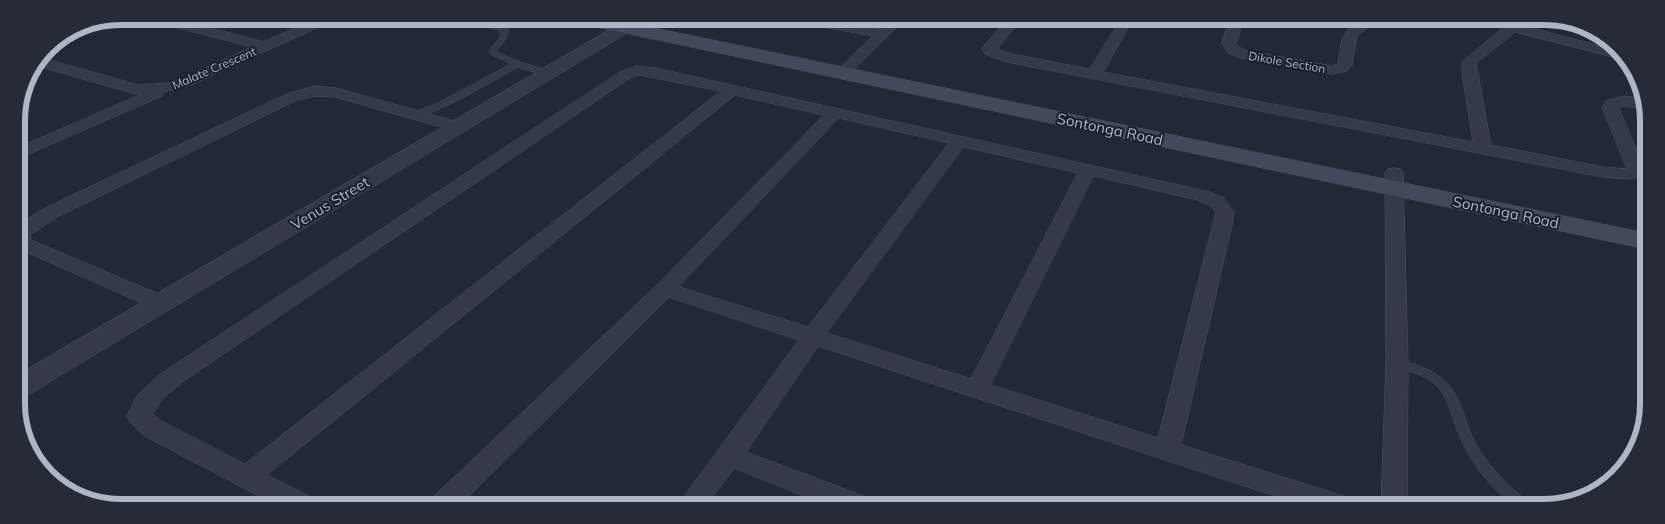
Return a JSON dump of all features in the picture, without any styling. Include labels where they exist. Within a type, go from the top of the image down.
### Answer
[{"type":"main road","name":"Sontonga Road","points":[[650,25],[847,68],[1394,180],[1640,225]]},
{"type":"main road","name":"Sontonga Road","points":[[1394,180],[1640,240]]},
{"type":"street","points":[[183,25],[266,46]]},
{"type":"street","name":"Malate Crescent","points":[[44,63],[137,90],[170,87],[312,25]]},
{"type":"street","name":"Venus Street","points":[[25,384],[459,127],[625,25]]},
{"type":"street","points":[[834,25],[882,34]]},
{"type":"street","points":[[847,68],[892,25]]},
{"type":"street","points":[[1010,25],[989,49],[990,52],[1007,58],[1603,172],[1633,173],[1636,168],[1610,107],[1615,102],[1638,103]]},
{"type":"street","points":[[1094,75],[1123,25]]},
{"type":"street","name":"Dikole Section","points":[[1235,25],[1229,43],[1233,50],[1251,56],[1332,70],[1342,68],[1345,65],[1351,32],[1362,25]]},
{"type":"street","points":[[1505,25],[1612,53]]},
{"type":"street","points":[[1483,149],[1469,72],[1469,62],[1513,27]]},
{"type":"street","points":[[289,499],[152,428],[139,416],[143,404],[155,390],[180,372],[632,71],[638,70],[655,72],[834,114],[1089,169],[1204,196],[1217,202],[1225,212],[1167,450]]},
{"type":"street","points":[[25,150],[170,87]]},
{"type":"street","points":[[247,477],[732,90]]},
{"type":"street","points":[[25,228],[50,213],[292,97],[315,91],[326,91],[459,127]]},
{"type":"street","points":[[449,499],[665,289],[834,114]]},
{"type":"street","points":[[695,499],[729,456],[812,338],[960,140]]},
{"type":"street","points":[[978,390],[1089,169]]},
{"type":"street","points":[[1394,180],[1397,363],[1394,499]]},
{"type":"street","points":[[25,245],[161,303]]},
{"type":"street","points":[[665,289],[812,338],[1318,499]]},
{"type":"street","points":[[729,456],[841,499]]},
{"type":"lane","points":[[485,25],[505,30]]},
{"type":"lane","points":[[507,25],[503,38],[492,51],[493,53],[517,64],[547,73]]},
{"type":"lane","points":[[415,115],[441,105],[517,64]]},
{"type":"lane","points":[[1397,363],[1438,380],[1450,391],[1465,434],[1474,451],[1489,472],[1513,499]]}]
